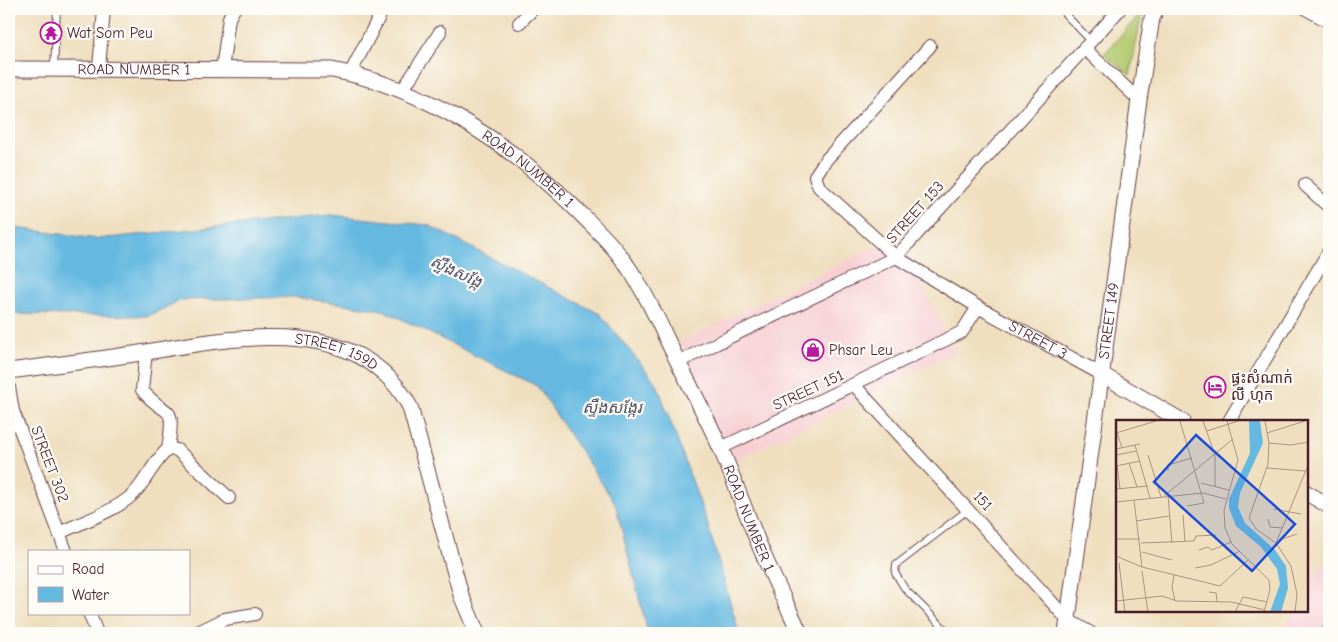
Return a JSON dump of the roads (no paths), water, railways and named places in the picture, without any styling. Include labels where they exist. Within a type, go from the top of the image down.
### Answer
[{"type":"street","points":[[99,68],[104,9]]},
{"type":"street","points":[[350,74],[382,9]]},
{"type":"street","points":[[519,23],[533,9]]},
{"type":"street","name":"STREET 153","points":[[678,362],[896,257],[1120,9]]},
{"type":"street","points":[[1306,9],[1329,22]]},
{"type":"street","points":[[222,70],[230,12]]},
{"type":"street","name":"STREET 149","points":[[1067,627],[1139,100],[1153,12]]},
{"type":"street","points":[[402,91],[440,32]]},
{"type":"street","points":[[1088,44],[1139,100]]},
{"type":"street","name":"STREET 3","points":[[930,46],[824,161],[816,176],[819,187],[896,257],[978,307],[1180,420]]},
{"type":"street","name":"ROAD NUMBER 1","points":[[9,68],[332,70],[402,91],[449,112],[494,140],[534,170],[568,201],[601,234],[627,266],[721,448],[762,551],[800,633]]},
{"type":"street","points":[[1305,185],[1329,207]]},
{"type":"street","points":[[1230,420],[1329,251]]},
{"type":"street","name":"STREET 151","points":[[721,448],[855,386],[962,332],[978,307]]},
{"type":"street","name":"STREET 159D","points":[[9,371],[238,338],[278,337],[327,344],[358,356],[385,373],[400,388],[410,407],[461,595],[478,633]]},
{"type":"street","points":[[59,533],[121,503],[136,491],[159,457],[168,449],[172,422],[171,414],[142,390],[146,352]]},
{"type":"street","name":"151","points":[[855,386],[969,510],[1067,627],[1091,633]]},
{"type":"street","name":"STREET 302","points":[[9,387],[11,415],[66,550]]},
{"type":"street","points":[[168,449],[177,450],[229,498]]},
{"type":"street","points":[[1308,494],[1329,506]]},
{"type":"street","points":[[90,614],[97,633]]},
{"type":"street","points":[[196,633],[225,618],[255,614]]},
{"type":"lane","points":[[54,68],[57,9]]},
{"type":"lane","points":[[1060,9],[1088,44]]},
{"type":"lane","points":[[949,633],[905,589],[895,573],[896,565],[969,510]]},
{"type":"water","name":"ស្ទឹងសង្កែរ","points":[[331,215],[428,225],[600,314],[657,384],[708,525],[739,633],[648,633],[615,503],[537,386],[383,310],[296,297],[181,300],[148,316],[9,314],[9,227],[97,239]]},
{"type":"place","name":"Wat Som Peu","points":[[51,33]]},
{"type":"place","name":"Phsar Leu","points":[[813,350]]},
{"type":"place","name":"ផ្ទះសំណាក់ លី ហុក","points":[[1215,387]]},
{"type":"water label","name":"ស្ទឹងសង្កែ","points":[[456,272]]}]
